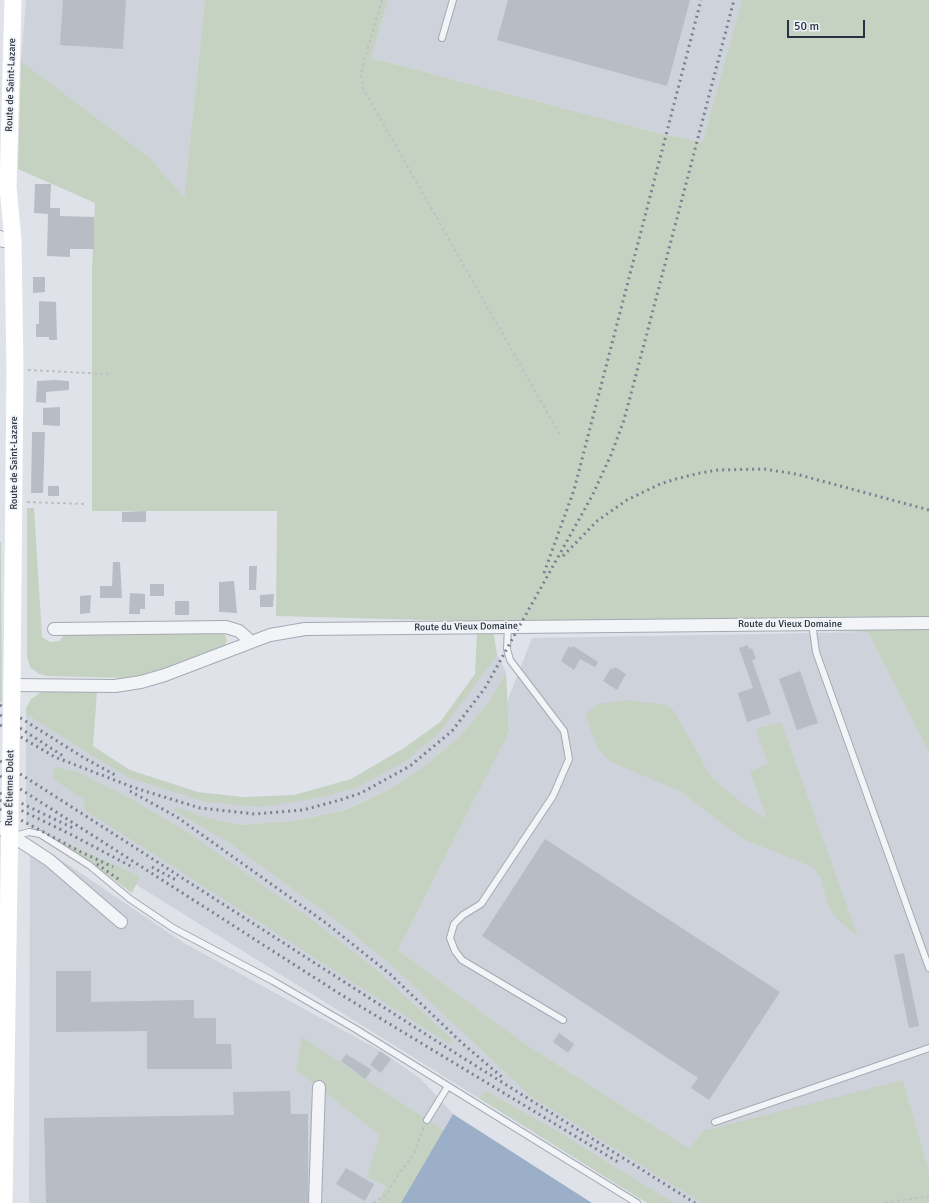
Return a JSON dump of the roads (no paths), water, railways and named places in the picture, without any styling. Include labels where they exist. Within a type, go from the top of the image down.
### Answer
[{"type":"main road","name":"Route de Saint-Lazare","points":[[12,685],[15,370],[6,239],[13,0]]},
{"type":"main road","name":"Rue Étienne Dolet","points":[[4,1203],[8,1036],[12,685]]},
{"type":"street","name":"Route du Vieux Domaine","points":[[12,685],[115,686],[141,682],[165,675],[270,635],[305,629],[929,622]]},
{"type":"street","points":[[54,629],[226,627],[239,631],[247,638],[249,643]]},
{"type":"street","points":[[0,828],[49,860],[121,922]]},
{"type":"street","points":[[315,1203],[318,1087]]},
{"type":"lane","points":[[442,38],[453,0]]},
{"type":"lane","points":[[812,624],[816,652],[929,968]]},
{"type":"lane","points":[[508,626],[507,649],[510,660],[564,731],[569,759],[553,796],[481,904],[463,915],[454,924],[450,938],[455,951],[462,960],[563,1020]]},
{"type":"lane","points":[[14,836],[29,832],[40,834],[89,866],[130,899],[173,928],[273,981],[334,1016],[637,1203]]},
{"type":"lane","points":[[715,1122],[929,1048]]},
{"type":"lane","points":[[427,1120],[448,1086]]},
{"type":"water","points":[[453,1114],[592,1203],[401,1203]]},
{"type":"railway","points":[[544,573],[574,490],[701,0]]},
{"type":"railway","points":[[0,725],[55,757],[135,788],[200,808],[255,814],[303,810],[361,793],[410,766],[452,731],[485,688],[592,496],[611,455],[624,420],[734,0]]},
{"type":"railway","points":[[563,556],[597,521],[627,500],[660,484],[700,473],[718,470],[764,469],[796,474],[929,510]]},
{"type":"railway","points":[[0,705],[84,758],[117,776]]},
{"type":"railway","points":[[0,715],[63,756]]},
{"type":"railway","points":[[0,761],[441,1044],[695,1203]]},
{"type":"railway","points":[[0,776],[340,994],[618,1162]]},
{"type":"railway","points":[[130,791],[177,817],[326,923],[390,974],[462,1043],[503,1078]]},
{"type":"railway","points":[[0,793],[73,828]]},
{"type":"railway","points":[[0,800],[70,834],[134,868]]},
{"type":"railway","points":[[0,809],[81,852],[113,867]]},
{"type":"railway","points":[[97,864],[121,881]]},
{"type":"railway","points":[[152,867],[176,880]]}]
